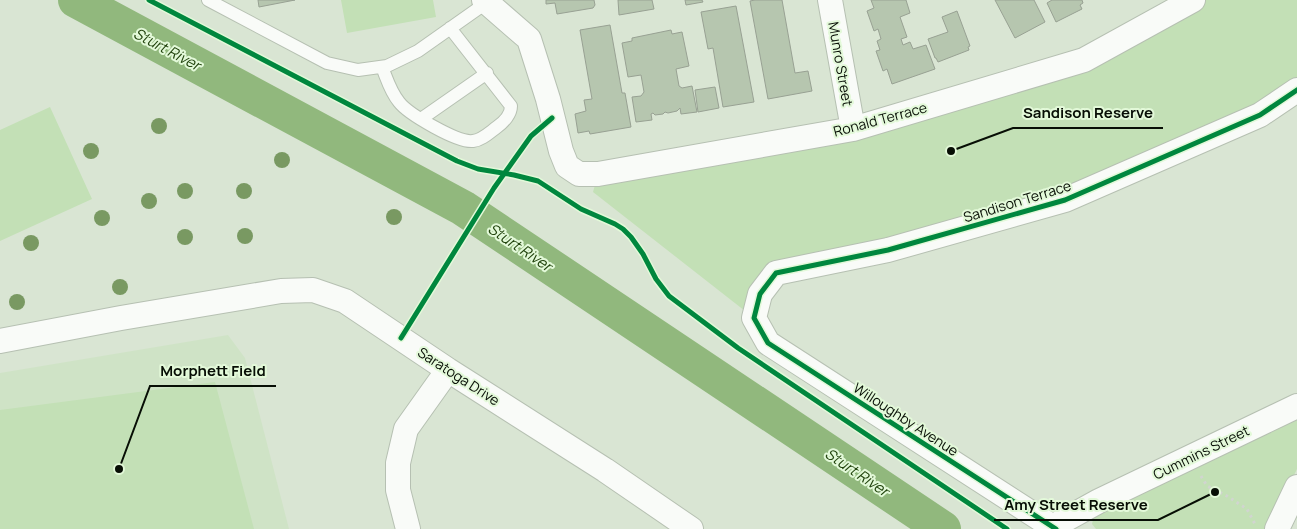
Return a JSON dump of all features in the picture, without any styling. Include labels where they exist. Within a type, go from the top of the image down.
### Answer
[{"type":"street","name":"Munro Street","points":[[830,0],[853,129]]},
{"type":"street","name":"Ronald Terrace","points":[[485,1],[529,39],[567,166],[579,174],[598,174],[853,129],[1084,60],[1194,0]]},
{"type":"street","name":"Sandison Terrace","points":[[754,318],[760,294],[776,273],[888,250],[1065,200],[1260,115],[1297,90]]},
{"type":"street","name":"Saratoga Drive","points":[[0,341],[140,314],[281,291],[313,290],[345,301],[448,370],[605,470],[691,529]]},
{"type":"street","name":"Willoughby Avenue","points":[[754,318],[768,343],[1054,528]]},
{"type":"street","points":[[408,529],[398,490],[398,463],[406,429],[448,370]]},
{"type":"street","name":"Cummins Street","points":[[1054,528],[1099,501],[1297,406]]},
{"type":"street","points":[[1278,529],[1297,487]]},
{"type":"lane","points":[[208,0],[327,63],[358,70],[382,66],[418,52],[485,1]]},
{"type":"lane","points":[[382,66],[389,88],[406,110],[462,140],[472,141],[479,139],[501,124],[511,112],[511,106],[450,28]]},
{"type":"lane","points":[[421,119],[487,73]]},
{"type":"path","points":[[1200,474],[1207,486],[1247,509],[1257,528],[1260,529]]},
{"type":"shaded area","points":[[341,0],[433,0],[436,17],[347,33]]},
{"type":"shaded area","points":[[1193,0],[1297,0],[1297,90],[1065,200],[776,273],[754,318],[593,192],[598,174],[853,129],[1084,60]]},
{"type":"shaded area","points":[[50,107],[92,199],[0,241],[0,130]]},
{"type":"shaded area","points":[[228,335],[245,358],[289,529],[0,529],[0,373]]},
{"type":"shaded area","points":[[215,382],[254,529],[0,529],[0,410]]},
{"type":"shaded area","points":[[1297,420],[1297,469],[1268,529],[1096,529],[1092,524],[1094,516]]},
{"type":"building","points":[[258,0],[295,0],[259,7]]},
{"type":"building","points":[[546,0],[594,0],[595,5],[593,8],[557,14],[555,3],[546,4]]},
{"type":"building","points":[[618,0],[652,0],[654,9],[619,15]]},
{"type":"building","points":[[685,0],[702,0],[703,2],[686,5]]},
{"type":"building","points":[[782,0],[795,73],[808,71],[812,91],[768,99],[750,1]]},
{"type":"building","points":[[871,0],[906,0],[910,13],[900,17],[907,37],[901,39],[903,45],[910,42],[913,49],[926,45],[935,69],[892,84],[887,69],[883,71],[876,51],[880,50],[877,41],[881,39],[878,29],[874,31],[867,11],[874,8]]},
{"type":"building","points":[[995,0],[1034,0],[1045,22],[1015,38]]},
{"type":"building","points":[[1052,0],[1082,0],[1083,3],[1080,5],[1082,9],[1056,22],[1047,3]]},
{"type":"building","points":[[736,6],[754,102],[723,107],[713,48],[708,49],[701,12]]},
{"type":"building","points":[[957,11],[970,46],[968,47],[969,50],[938,62],[928,39],[948,32],[942,17]]},
{"type":"building","points":[[610,25],[622,93],[625,93],[631,127],[590,134],[589,131],[578,133],[575,114],[586,111],[584,100],[592,99],[580,30]]},
{"type":"building","points":[[671,30],[672,34],[682,32],[689,66],[676,69],[679,86],[682,88],[692,86],[697,112],[681,114],[680,108],[677,111],[665,112],[663,114],[655,115],[653,113],[651,114],[652,120],[636,122],[632,97],[641,96],[644,92],[641,75],[628,77],[622,43],[632,41],[632,38]]},
{"type":"building","points":[[715,87],[719,108],[698,112],[695,90]]},
{"type":"waterway","name":"Sturt River","points":[[76,0],[463,208],[943,529]]},
{"type":"cycle path","points":[[149,0],[457,161],[478,169],[538,181],[581,209],[615,224],[631,237],[643,254],[656,279],[669,296],[738,348],[1007,529]]},
{"type":"cycle path","points":[[1056,529],[768,343],[754,318],[760,294],[776,273],[888,250],[1065,200],[1260,115],[1297,90]]},
{"type":"cycle path","points":[[401,338],[494,188],[531,136],[552,118]]},
{"type":"place","name":"Sandison Reserve","points":[[951,151]]},
{"type":"place","name":"Morphett Field","points":[[119,469]]},
{"type":"place","name":"Amy Street Reserve","points":[[1215,492]]}]
